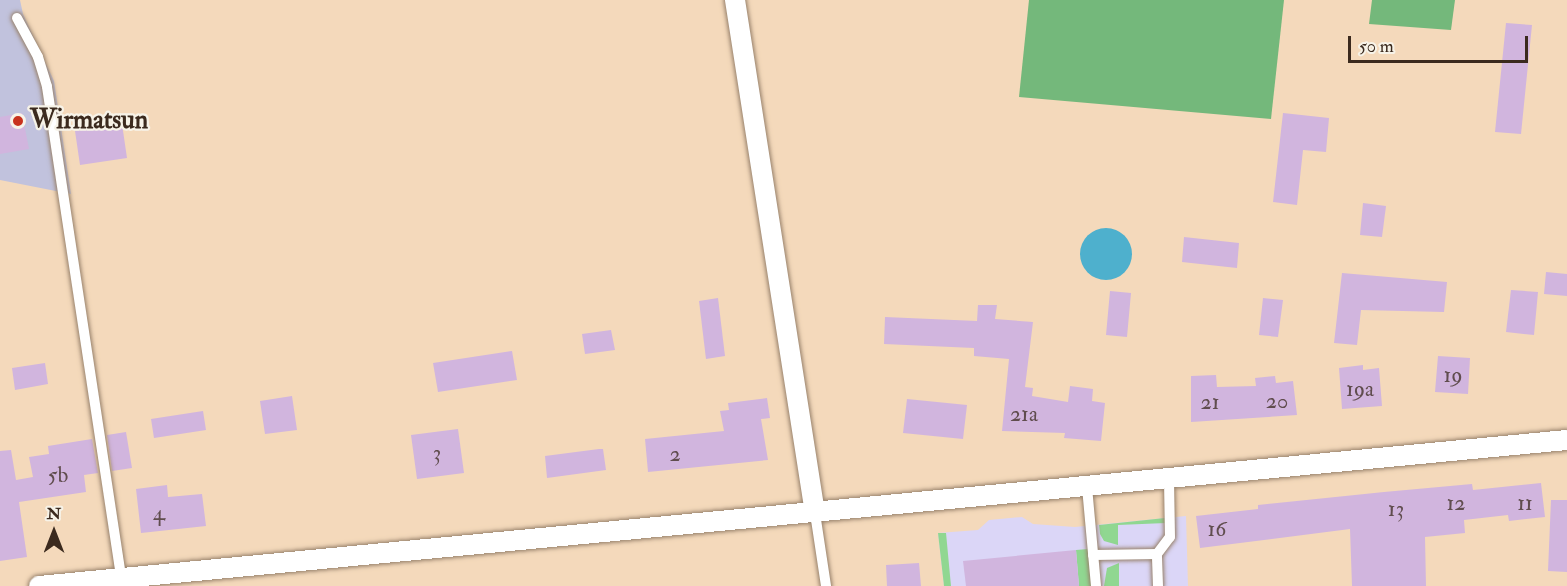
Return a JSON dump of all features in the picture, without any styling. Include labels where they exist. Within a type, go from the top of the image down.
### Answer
[{"type":"street","points":[[735,0],[815,513]]},
{"type":"street","points":[[39,586],[1169,480],[1567,440]]},
{"type":"lane","points":[[17,18],[38,57],[48,87],[121,578]]},
{"type":"lane","points":[[1158,586],[1157,554],[1170,537],[1169,480]]},
{"type":"lane","points":[[1087,487],[1096,586]]},
{"type":"lane","points":[[815,513],[826,586]]},
{"type":"lane","points":[[1093,555],[1157,554]]},
{"type":"shaded area","points":[[0,0],[20,0],[23,14],[54,81],[71,194],[0,180]]},
{"type":"shaded area","points":[[1186,516],[1188,586],[944,586],[938,533],[978,530],[989,520],[1022,517],[1033,524],[1075,527]]},
{"type":"green space","points":[[1029,0],[1284,0],[1271,119],[1019,97]]},
{"type":"green space","points":[[1372,0],[1455,0],[1451,30],[1369,24]]},
{"type":"green space","points":[[1165,518],[1166,523],[1118,525],[1118,545],[1104,541],[1100,534],[1099,525]]},
{"type":"green space","points":[[938,533],[946,533],[951,586],[944,586]]},
{"type":"green space","points":[[1088,549],[1091,586],[1079,586],[1076,550]]},
{"type":"green space","points":[[1119,563],[1119,586],[1104,586],[1107,568]]},
{"type":"water","points":[[1106,228],[1116,230],[1124,236],[1130,244],[1132,254],[1130,264],[1124,272],[1116,278],[1106,280],[1096,278],[1088,272],[1082,264],[1080,254],[1082,244],[1088,236],[1096,230]]},
{"type":"building","points":[[1506,23],[1532,25],[1521,134],[1495,132]]},
{"type":"building","points":[[22,113],[29,149],[0,154],[0,117]]},
{"type":"building","points":[[1283,113],[1329,118],[1326,152],[1303,150],[1297,205],[1273,202]]},
{"type":"building","points":[[122,124],[127,158],[80,165],[75,131]]},
{"type":"building","points":[[1363,203],[1386,206],[1382,237],[1360,235]]},
{"type":"building","points":[[1184,237],[1239,243],[1237,268],[1182,262]]},
{"type":"building","points":[[1546,272],[1567,274],[1567,296],[1544,294]]},
{"type":"building","points":[[1342,273],[1447,282],[1444,312],[1361,310],[1357,345],[1334,343]]},
{"type":"building","points":[[1511,290],[1538,292],[1534,335],[1506,332]]},
{"type":"building","points":[[1110,291],[1131,293],[1127,337],[1106,335]]},
{"type":"building","points":[[718,298],[725,356],[706,359],[699,301]]},
{"type":"building","points":[[1263,298],[1283,300],[1278,337],[1259,335]]},
{"type":"building","points":[[978,305],[997,305],[995,319],[1033,322],[1025,387],[1033,388],[1032,396],[1068,402],[1070,386],[1093,389],[1092,401],[1105,403],[1101,441],[1064,438],[1065,433],[1002,431],[1009,359],[974,356],[974,348],[884,344],[885,317],[977,321]]},
{"type":"building","points":[[611,330],[615,350],[585,354],[582,334]]},
{"type":"building","points":[[512,351],[517,380],[438,392],[433,363]]},
{"type":"building","points":[[1438,356],[1470,358],[1468,394],[1435,392]]},
{"type":"building","points":[[45,363],[48,384],[15,390],[12,368]]},
{"type":"building","points":[[1363,365],[1363,370],[1379,368],[1382,406],[1342,409],[1339,368]]},
{"type":"building","points":[[1216,375],[1217,387],[1256,386],[1255,378],[1275,376],[1276,383],[1293,381],[1297,415],[1191,422],[1191,376]]},
{"type":"building","points":[[292,396],[297,430],[265,434],[260,401]]},
{"type":"building","points":[[767,398],[770,418],[761,419],[768,460],[648,472],[645,439],[724,431],[720,411],[729,410],[728,403]]},
{"type":"building","points":[[907,399],[967,405],[963,439],[903,433]]},
{"type":"building","points":[[203,411],[206,430],[154,438],[151,419]]},
{"type":"building","points":[[458,429],[464,473],[417,479],[411,435]]},
{"type":"building","points":[[126,432],[132,468],[112,471],[107,435]]},
{"type":"building","points":[[92,439],[98,473],[84,475],[86,492],[19,502],[27,557],[0,561],[0,451],[11,450],[16,480],[33,477],[29,457],[49,454],[48,446]]},
{"type":"building","points":[[603,449],[606,470],[547,478],[545,456]]},
{"type":"building","points":[[1541,483],[1545,517],[1509,521],[1508,515],[1464,520],[1465,533],[1425,537],[1426,586],[1352,586],[1350,529],[1200,548],[1196,516],[1258,509],[1258,505],[1384,492],[1472,484],[1473,490]]},
{"type":"building","points":[[167,485],[168,497],[202,494],[206,526],[141,533],[136,489]]},
{"type":"building","points":[[1551,500],[1567,500],[1567,572],[1548,571]]},
{"type":"building","points":[[1076,550],[1079,586],[966,586],[963,561]]},
{"type":"building","points":[[919,563],[921,586],[887,586],[886,565]]},
{"type":"place","name":"Wirmatsun","points":[[18,121]]}]
